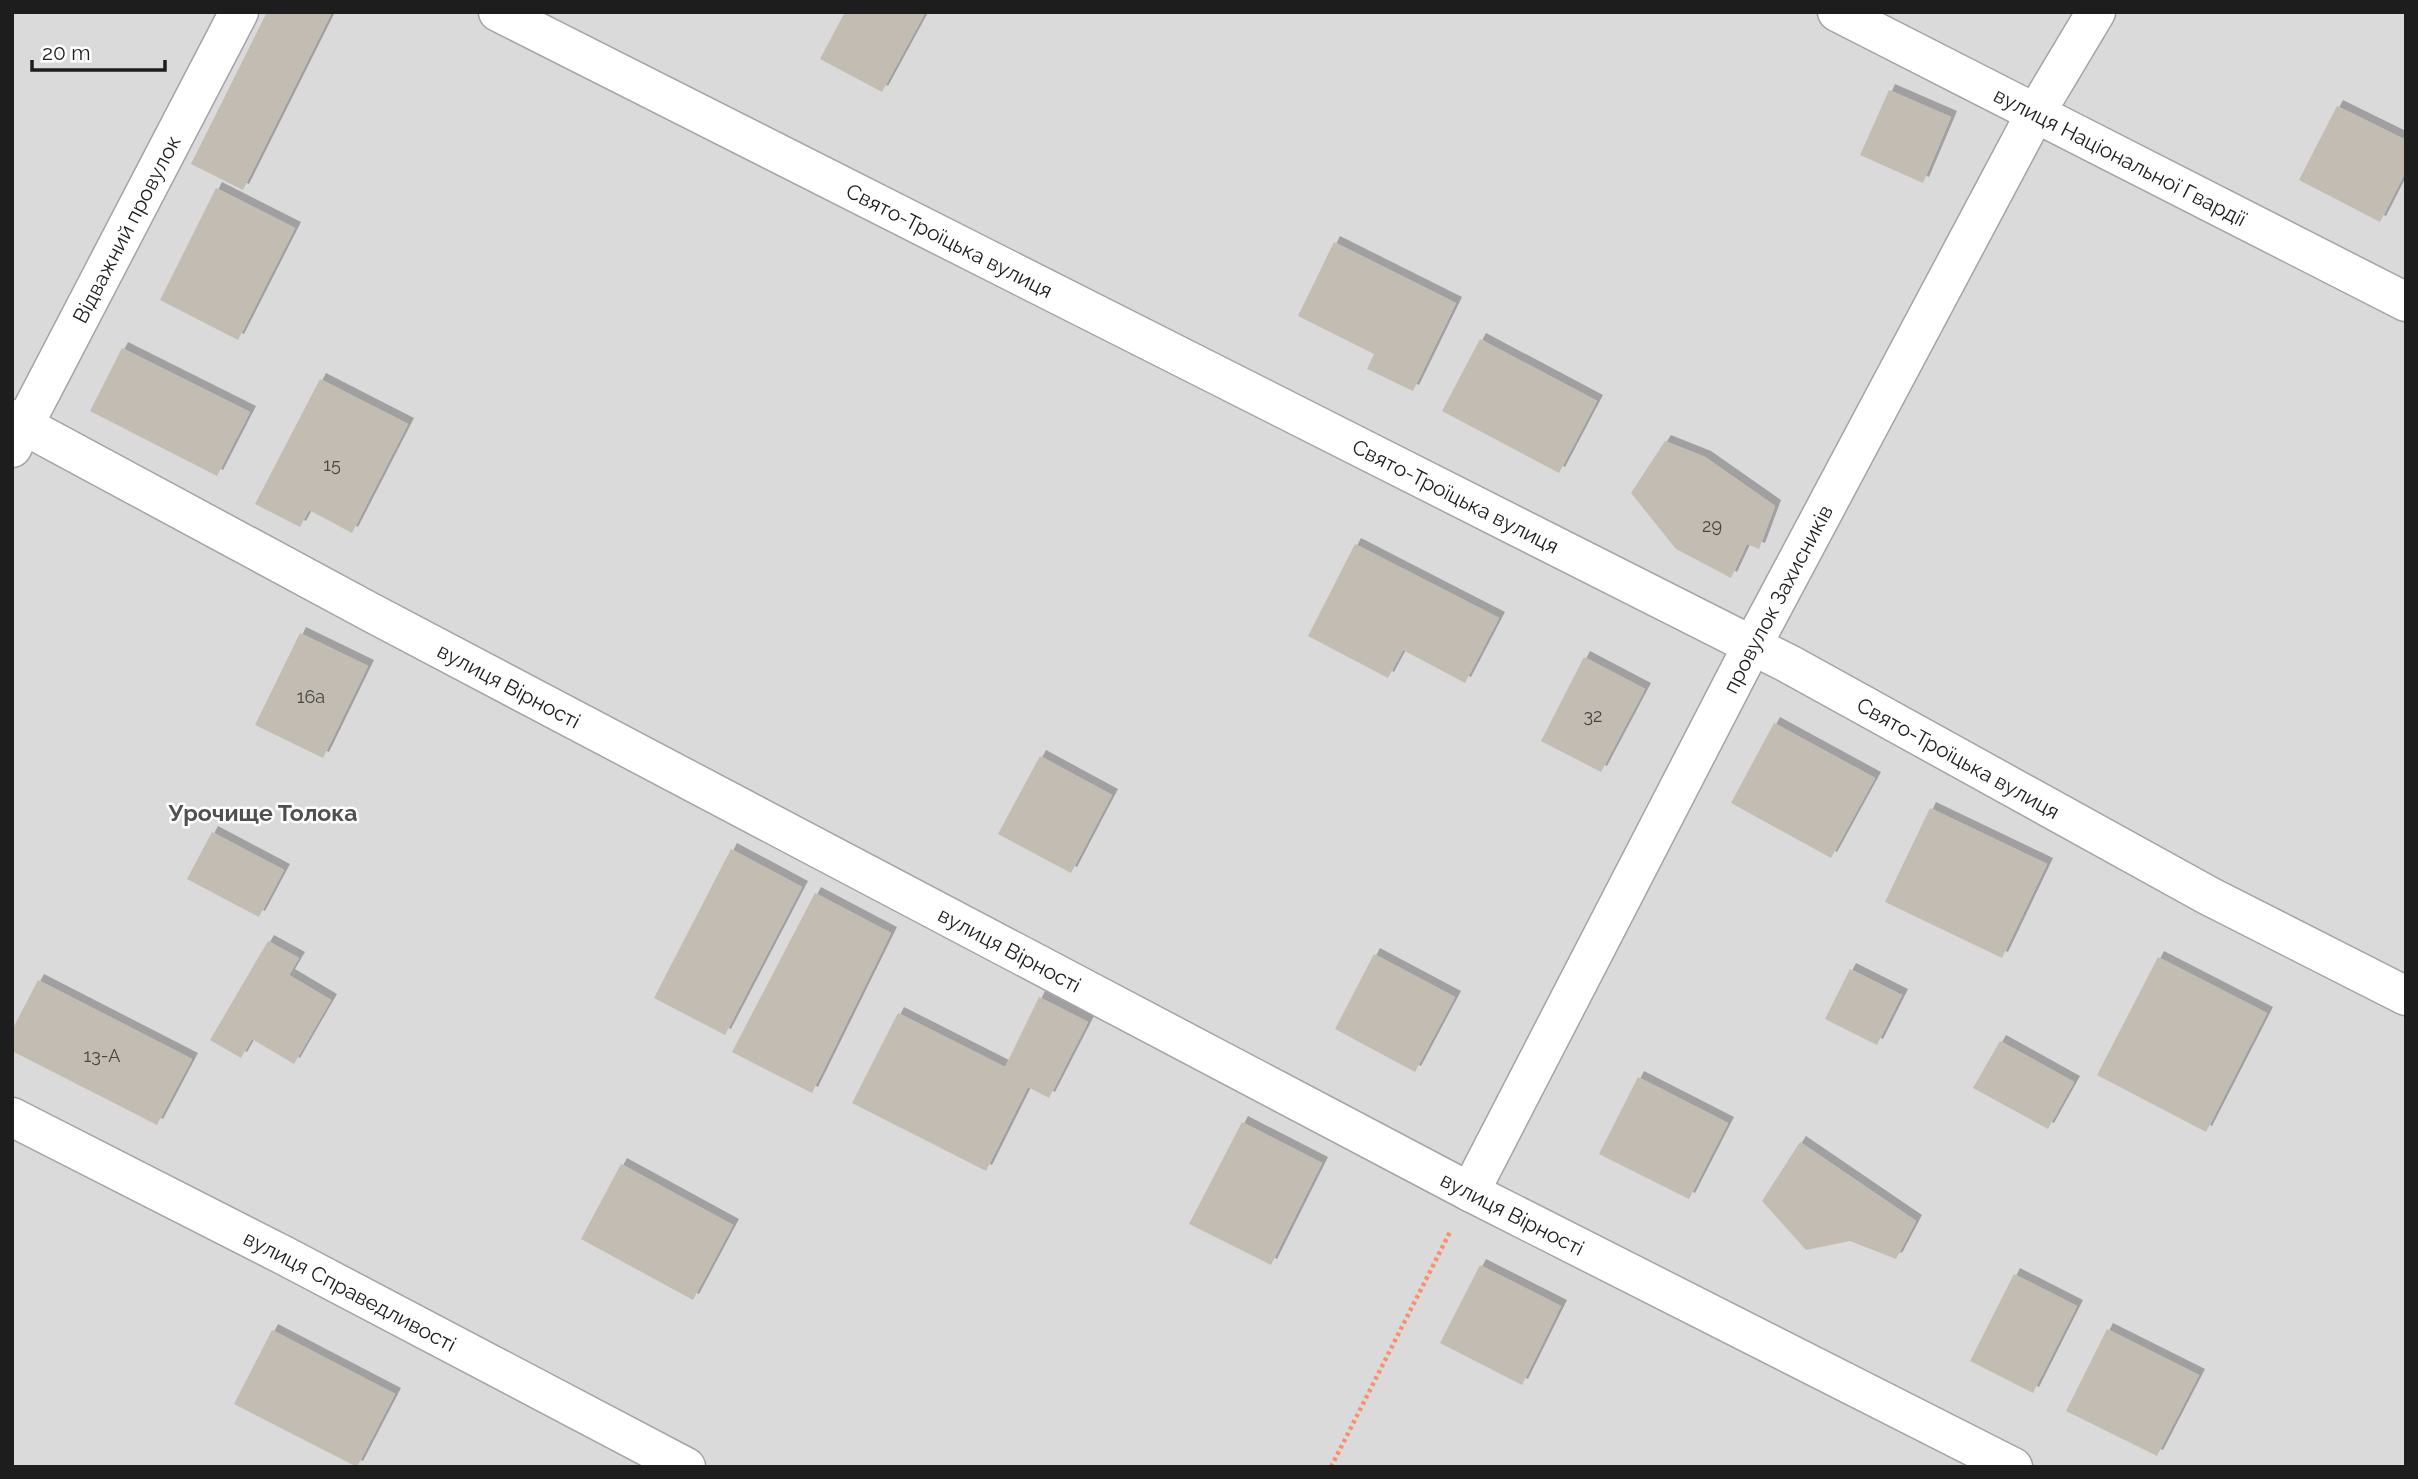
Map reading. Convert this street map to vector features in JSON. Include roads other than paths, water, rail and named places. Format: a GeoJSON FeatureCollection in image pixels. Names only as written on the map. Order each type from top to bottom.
{"type":"FeatureCollection","features":[{"type":"Feature","properties":{"kind":"street","name":"Відважний провулок"},"geometry":{"type":"LineString","coordinates":[[16,431],[239,12]]}},
{"type":"Feature","properties":{"kind":"street","name":"Свято-Троїцька вулиця"},"geometry":{"type":"LineString","coordinates":[[498,12],[1752,646],[2209,897],[2406,996]]}},
{"type":"Feature","properties":{"kind":"street","name":"вулиця Національної Гвардії"},"geometry":{"type":"LineString","coordinates":[[1837,12],[2406,302]]}},
{"type":"Feature","properties":{"kind":"street","name":"провулок Захисників"},"geometry":{"type":"LineString","coordinates":[[1470,1192],[1752,646],[2035,114],[2096,12]]}},
{"type":"Feature","properties":{"kind":"street","name":"вулиця Вірності"},"geometry":{"type":"LineString","coordinates":[[16,431],[384,619],[1470,1192],[2013,1467]]}},
{"type":"Feature","properties":{"kind":"street","name":"вулиця Справедливості"},"geometry":{"type":"LineString","coordinates":[[12,1117],[686,1467]]}},
{"type":"Feature","properties":{"kind":"district","name":"Урочище Толока"},"geometry":{"type":"Point","coordinates":[263,812]}}]}
